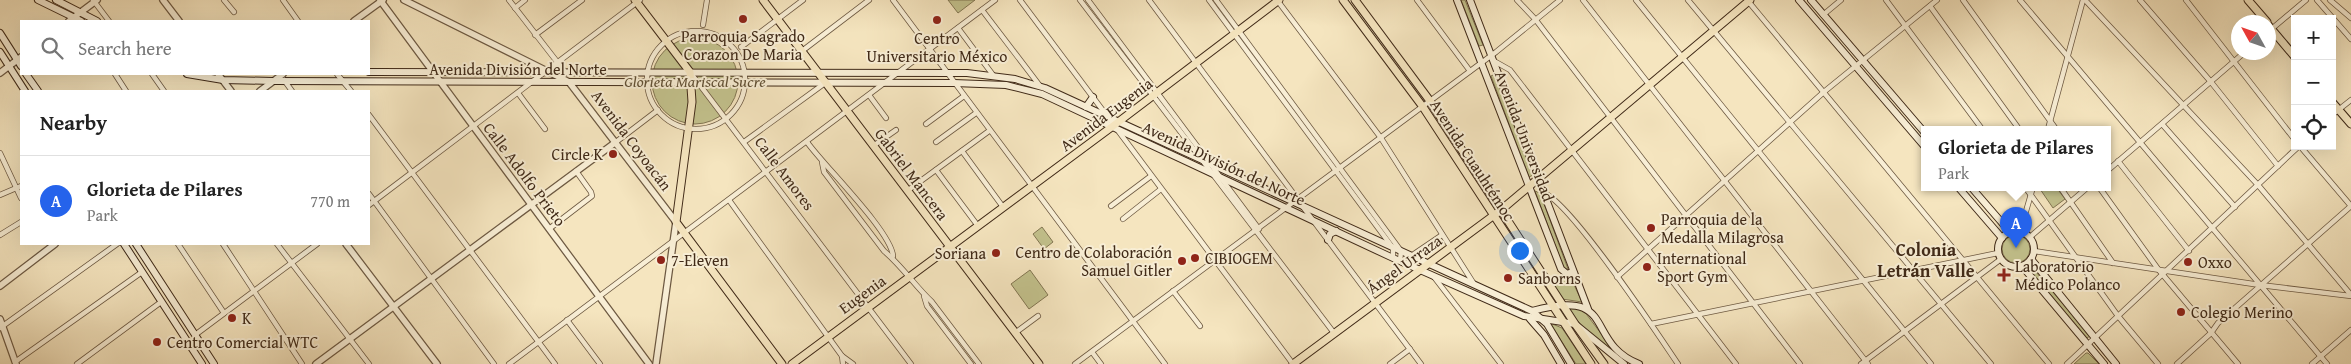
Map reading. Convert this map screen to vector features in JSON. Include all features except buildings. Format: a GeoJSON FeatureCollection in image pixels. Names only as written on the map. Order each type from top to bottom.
{"type":"FeatureCollection","features":[{"type":"Feature","properties":{"kind":"main road"},"geometry":{"type":"LineString","coordinates":[[38,0],[71,19]]}},
{"type":"Feature","properties":{"kind":"main road"},"geometry":{"type":"LineString","coordinates":[[56,0],[95,20]]}},
{"type":"Feature","properties":{"kind":"main road","name":"Gabriel Mancera"},"geometry":{"type":"LineString","coordinates":[[763,0],[1039,364]]}},
{"type":"Feature","properties":{"kind":"main road","name":"Avenida Eugenia"},"geometry":{"type":"LineString","coordinates":[[949,247],[1155,95],[1278,0]]}},
{"type":"Feature","properties":{"kind":"main road","name":"Avenida Cuauhtémoc"},"geometry":{"type":"LineString","coordinates":[[1343,0],[1423,107],[1591,363]]}},
{"type":"Feature","properties":{"kind":"main road","name":"Avenida Cuauhtémoc"},"geometry":{"type":"LineString","coordinates":[[1355,0],[1430,101],[1575,324],[1604,364]]}},
{"type":"Feature","properties":{"kind":"main road","name":"Avenida Universidad"},"geometry":{"type":"LineString","coordinates":[[1457,0],[1530,186],[1560,269],[1566,274],[1572,272]]}},
{"type":"Feature","properties":{"kind":"main road","name":"Avenida Universidad"},"geometry":{"type":"LineString","coordinates":[[1470,0],[1539,179],[1572,272],[1588,309]]}},
{"type":"Feature","properties":{"kind":"main road"},"geometry":{"type":"LineString","coordinates":[[1539,179],[1749,0]]}},
{"type":"Feature","properties":{"kind":"main road"},"geometry":{"type":"LineString","coordinates":[[1800,0],[1921,142]]}},
{"type":"Feature","properties":{"kind":"main road"},"geometry":{"type":"LineString","coordinates":[[1811,0],[1921,128]]}},
{"type":"Feature","properties":{"kind":"main road"},"geometry":{"type":"LineString","coordinates":[[2248,0],[2260,15]]}},
{"type":"Feature","properties":{"kind":"main road"},"geometry":{"type":"LineString","coordinates":[[637,1],[690,72],[695,82],[676,222]]}},
{"type":"Feature","properties":{"kind":"main road"},"geometry":{"type":"LineString","coordinates":[[0,33],[20,61]]}},
{"type":"Feature","properties":{"kind":"main road"},"geometry":{"type":"LineString","coordinates":[[2276,35],[2291,52]]}},
{"type":"Feature","properties":{"kind":"main road"},"geometry":{"type":"LineString","coordinates":[[0,52],[24,90]]}},
{"type":"Feature","properties":{"kind":"main road","name":"Avenida División del Norte"},"geometry":{"type":"LineString","coordinates":[[370,72],[993,74],[1040,86],[1107,117],[1116,124],[1209,172],[1392,258],[1530,319],[1561,320],[1575,324],[1624,364]]}},
{"type":"Feature","properties":{"kind":"main road"},"geometry":{"type":"LineString","coordinates":[[27,75],[37,90]]}},
{"type":"Feature","properties":{"kind":"main road","name":"Avenida División del Norte"},"geometry":{"type":"LineString","coordinates":[[193,75],[223,80],[273,82],[284,76],[343,81],[441,83],[954,83],[994,84],[1030,90],[1116,124],[1296,201],[1303,207],[1532,311]]}},
{"type":"Feature","properties":{"kind":"main road"},"geometry":{"type":"LineString","coordinates":[[1086,107],[1092,96]]}},
{"type":"Feature","properties":{"kind":"main road"},"geometry":{"type":"LineString","coordinates":[[2335,105],[2351,124]]}},
{"type":"Feature","properties":{"kind":"main road","name":"Ángel Urraza"},"geometry":{"type":"LineString","coordinates":[[1293,364],[1426,263],[1493,216],[1539,179]]}},
{"type":"Feature","properties":{"kind":"main road"},"geometry":{"type":"LineString","coordinates":[[1961,191],[2002,238]]}},
{"type":"Feature","properties":{"kind":"main road"},"geometry":{"type":"LineString","coordinates":[[1974,191],[2010,232]]}},
{"type":"Feature","properties":{"kind":"main road","name":"Avenida Coyoacán"},"geometry":{"type":"LineString","coordinates":[[676,222],[782,364]]}},
{"type":"Feature","properties":{"kind":"main road"},"geometry":{"type":"LineString","coordinates":[[1328,240],[1330,234],[1336,231]]}},
{"type":"Feature","properties":{"kind":"main road"},"geometry":{"type":"LineString","coordinates":[[2010,232],[2020,232],[2030,237],[2034,251],[2031,259],[2022,266],[2013,267],[2000,256],[2002,238],[2010,232]]}},
{"type":"Feature","properties":{"kind":"main road"},"geometry":{"type":"LineString","coordinates":[[125,245],[202,364]]}},
{"type":"Feature","properties":{"kind":"main road"},"geometry":{"type":"LineString","coordinates":[[137,245],[214,364]]}},
{"type":"Feature","properties":{"kind":"main road","name":"Eugenia"},"geometry":{"type":"LineString","coordinates":[[792,364],[949,247]]}},
{"type":"Feature","properties":{"kind":"main road"},"geometry":{"type":"LineString","coordinates":[[2031,259],[2116,364]]}},
{"type":"Feature","properties":{"kind":"main road"},"geometry":{"type":"LineString","coordinates":[[2022,266],[2104,364]]}},
{"type":"Feature","properties":{"kind":"main road"},"geometry":{"type":"LineString","coordinates":[[1532,311],[1562,304],[1579,305],[1588,309],[1612,344],[1623,355],[1639,364]]}},
{"type":"Feature","properties":{"kind":"main road"},"geometry":{"type":"LineString","coordinates":[[1532,311],[1542,320],[1571,364]]}},
{"type":"Feature","properties":{"kind":"main road"},"geometry":{"type":"LineString","coordinates":[[1530,319],[1544,335],[1561,364]]}},
{"type":"Feature","properties":{"kind":"street"},"geometry":{"type":"LineString","coordinates":[[163,0],[177,20]]}},
{"type":"Feature","properties":{"kind":"street"},"geometry":{"type":"LineString","coordinates":[[224,0],[234,12]]}},
{"type":"Feature","properties":{"kind":"street"},"geometry":{"type":"LineString","coordinates":[[283,0],[297,20]]}},
{"type":"Feature","properties":{"kind":"street"},"geometry":{"type":"LineString","coordinates":[[355,20],[381,0]]}},
{"type":"Feature","properties":{"kind":"street","name":"Calle Adolfo Prieto"},"geometry":{"type":"LineString","coordinates":[[381,0],[649,364]]}},
{"type":"Feature","properties":{"kind":"street","name":"Avenida Coyoacán"},"geometry":{"type":"LineString","coordinates":[[404,0],[569,82],[676,222]]}},
{"type":"Feature","properties":{"kind":"street"},"geometry":{"type":"LineString","coordinates":[[509,0],[556,63],[566,73]]}},
{"type":"Feature","properties":{"kind":"street"},"geometry":{"type":"LineString","coordinates":[[515,8],[525,0]]}},
{"type":"Feature","properties":{"kind":"street"},"geometry":{"type":"LineString","coordinates":[[535,35],[582,0]]}},
{"type":"Feature","properties":{"kind":"street"},"geometry":{"type":"LineString","coordinates":[[703,25],[707,0]]}},
{"type":"Feature","properties":{"kind":"street"},"geometry":{"type":"LineString","coordinates":[[741,47],[803,0]]}},
{"type":"Feature","properties":{"kind":"street"},"geometry":{"type":"LineString","coordinates":[[802,51],[869,0]]}},
{"type":"Feature","properties":{"kind":"street"},"geometry":{"type":"LineString","coordinates":[[892,0],[1165,364]]}},
{"type":"Feature","properties":{"kind":"street"},"geometry":{"type":"LineString","coordinates":[[509,364],[995,0]]}},
{"type":"Feature","properties":{"kind":"street"},"geometry":{"type":"LineString","coordinates":[[1020,0],[1107,117]]}},
{"type":"Feature","properties":{"kind":"street"},"geometry":{"type":"LineString","coordinates":[[1080,0],[1102,24],[1155,95],[1220,176],[1261,236],[1334,333]]}},
{"type":"Feature","properties":{"kind":"street"},"geometry":{"type":"LineString","coordinates":[[1088,0],[1102,24]]}},
{"type":"Feature","properties":{"kind":"street"},"geometry":{"type":"LineString","coordinates":[[1149,0],[1296,201]]}},
{"type":"Feature","properties":{"kind":"street"},"geometry":{"type":"LineString","coordinates":[[1209,0],[1290,99],[1341,167],[1400,251],[1400,261]]}},
{"type":"Feature","properties":{"kind":"street"},"geometry":{"type":"LineString","coordinates":[[1216,0],[1285,103],[1394,248],[1392,258]]}},
{"type":"Feature","properties":{"kind":"street"},"geometry":{"type":"LineString","coordinates":[[1278,0],[1381,138],[1474,286]]}},
{"type":"Feature","properties":{"kind":"street"},"geometry":{"type":"LineString","coordinates":[[1416,0],[1470,72]]}},
{"type":"Feature","properties":{"kind":"street"},"geometry":{"type":"LineString","coordinates":[[1517,0],[1535,19],[1800,364]]}},
{"type":"Feature","properties":{"kind":"street"},"geometry":{"type":"LineString","coordinates":[[1075,364],[1430,101],[1482,63],[1493,58],[1535,19],[1560,0]]}},
{"type":"Feature","properties":{"kind":"street"},"geometry":{"type":"LineString","coordinates":[[1583,0],[1809,291],[1867,362]]}},
{"type":"Feature","properties":{"kind":"street"},"geometry":{"type":"LineString","coordinates":[[1636,0],[1931,364]]}},
{"type":"Feature","properties":{"kind":"street"},"geometry":{"type":"LineString","coordinates":[[1688,0],[1990,364]]}},
{"type":"Feature","properties":{"kind":"street"},"geometry":{"type":"LineString","coordinates":[[1749,0],[2049,364]]}},
{"type":"Feature","properties":{"kind":"street"},"geometry":{"type":"LineString","coordinates":[[1823,15],[1840,0]]}},
{"type":"Feature","properties":{"kind":"street"},"geometry":{"type":"LineString","coordinates":[[1886,0],[1980,126]]}},
{"type":"Feature","properties":{"kind":"street"},"geometry":{"type":"LineString","coordinates":[[1617,277],[1855,65],[1937,0]]}},
{"type":"Feature","properties":{"kind":"street"},"geometry":{"type":"LineString","coordinates":[[1962,0],[2054,126]]}},
{"type":"Feature","properties":{"kind":"street"},"geometry":{"type":"LineString","coordinates":[[2020,0],[2328,364]]}},
{"type":"Feature","properties":{"kind":"street"},"geometry":{"type":"LineString","coordinates":[[2049,126],[2084,0]]}},
{"type":"Feature","properties":{"kind":"street"},"geometry":{"type":"LineString","coordinates":[[2084,0],[2258,185],[2351,295]]}},
{"type":"Feature","properties":{"kind":"street"},"geometry":{"type":"LineString","coordinates":[[2140,0],[2211,82],[2278,166]]}},
{"type":"Feature","properties":{"kind":"street"},"geometry":{"type":"LineString","coordinates":[[2186,0],[2233,63],[2291,135]]}},
{"type":"Feature","properties":{"kind":"street"},"geometry":{"type":"LineString","coordinates":[[2276,22],[2306,0]]}},
{"type":"Feature","properties":{"kind":"street"},"geometry":{"type":"LineString","coordinates":[[2317,0],[2351,39]]}},
{"type":"Feature","properties":{"kind":"street"},"geometry":{"type":"LineString","coordinates":[[2330,0],[2351,18]]}},
{"type":"Feature","properties":{"kind":"street"},"geometry":{"type":"LineString","coordinates":[[71,19],[95,1],[108,20]]}},
{"type":"Feature","properties":{"kind":"street"},"geometry":{"type":"LineString","coordinates":[[370,204],[548,72],[556,63],[637,1]]}},
{"type":"Feature","properties":{"kind":"street"},"geometry":{"type":"LineString","coordinates":[[1930,6],[2017,126]]}},
{"type":"Feature","properties":{"kind":"street"},"geometry":{"type":"LineString","coordinates":[[982,10],[1040,86]]}},
{"type":"Feature","properties":{"kind":"street"},"geometry":{"type":"LineString","coordinates":[[1226,22],[1230,19]]}},
{"type":"Feature","properties":{"kind":"street"},"geometry":{"type":"LineString","coordinates":[[958,28],[993,74]]}},
{"type":"Feature","properties":{"kind":"street"},"geometry":{"type":"LineString","coordinates":[[686,32],[710,33],[731,45],[741,61],[744,72],[745,83],[739,103],[726,118],[708,127],[689,128],[669,120],[658,110],[651,97],[648,82],[648,72],[655,55],[666,42],[686,32]]}},
{"type":"Feature","properties":{"kind":"street"},"geometry":{"type":"LineString","coordinates":[[1493,58],[1510,70],[1736,364]]}},
{"type":"Feature","properties":{"kind":"street"},"geometry":{"type":"LineString","coordinates":[[2111,167],[2236,60]]}},
{"type":"Feature","properties":{"kind":"street"},"geometry":{"type":"LineString","coordinates":[[0,73],[20,61]]}},
{"type":"Feature","properties":{"kind":"street"},"geometry":{"type":"LineString","coordinates":[[116,75],[125,90]]}},
{"type":"Feature","properties":{"kind":"street"},"geometry":{"type":"LineString","coordinates":[[153,75],[163,90]]}},
{"type":"Feature","properties":{"kind":"street"},"geometry":{"type":"LineString","coordinates":[[219,75],[230,90]]}},
{"type":"Feature","properties":{"kind":"street"},"geometry":{"type":"LineString","coordinates":[[339,75],[350,90]]}},
{"type":"Feature","properties":{"kind":"street"},"geometry":{"type":"LineString","coordinates":[[284,76],[291,90]]}},
{"type":"Feature","properties":{"kind":"street"},"geometry":{"type":"LineString","coordinates":[[261,90],[273,82]]}},
{"type":"Feature","properties":{"kind":"street","name":"Calle Amores"},"geometry":{"type":"LineString","coordinates":[[695,82],[726,118],[911,364]]}},
{"type":"Feature","properties":{"kind":"street"},"geometry":{"type":"LineString","coordinates":[[744,142],[826,82]]}},
{"type":"Feature","properties":{"kind":"street"},"geometry":{"type":"LineString","coordinates":[[518,93],[545,129]]}},
{"type":"Feature","properties":{"kind":"street"},"geometry":{"type":"LineString","coordinates":[[1155,95],[1199,159],[1257,229]]}},
{"type":"Feature","properties":{"kind":"street"},"geometry":{"type":"LineString","coordinates":[[869,96],[886,118]]}},
{"type":"Feature","properties":{"kind":"street"},"geometry":{"type":"LineString","coordinates":[[926,124],[964,96]]}},
{"type":"Feature","properties":{"kind":"street"},"geometry":{"type":"LineString","coordinates":[[1285,103],[1290,99]]}},
{"type":"Feature","properties":{"kind":"street"},"geometry":{"type":"LineString","coordinates":[[2336,112],[2351,100]]}},
{"type":"Feature","properties":{"kind":"street"},"geometry":{"type":"LineString","coordinates":[[316,364],[658,110]]}},
{"type":"Feature","properties":{"kind":"street"},"geometry":{"type":"LineString","coordinates":[[936,142],[976,113]]}},
{"type":"Feature","properties":{"kind":"street"},"geometry":{"type":"LineString","coordinates":[[370,116],[555,364]]}},
{"type":"Feature","properties":{"kind":"street"},"geometry":{"type":"LineString","coordinates":[[1116,124],[1151,176],[1293,364]]}},
{"type":"Feature","properties":{"kind":"street"},"geometry":{"type":"LineString","coordinates":[[2162,124],[2235,207]]}},
{"type":"Feature","properties":{"kind":"street"},"geometry":{"type":"LineString","coordinates":[[874,146],[896,130]]}},
{"type":"Feature","properties":{"kind":"street"},"geometry":{"type":"LineString","coordinates":[[908,191],[989,131]]}},
{"type":"Feature","properties":{"kind":"street"},"geometry":{"type":"LineString","coordinates":[[806,142],[822,162],[830,167],[862,208],[890,246],[893,256],[924,296],[932,302],[979,364]]}},
{"type":"Feature","properties":{"kind":"street"},"geometry":{"type":"LineString","coordinates":[[2067,364],[2296,150]]}},
{"type":"Feature","properties":{"kind":"street"},"geometry":{"type":"LineString","coordinates":[[2177,364],[2211,334],[2218,323],[2351,206],[2303,150]]}},
{"type":"Feature","properties":{"kind":"street"},"geometry":{"type":"LineString","coordinates":[[962,151],[1004,207]]}},
{"type":"Feature","properties":{"kind":"street"},"geometry":{"type":"LineString","coordinates":[[0,154],[19,186],[0,195]]}},
{"type":"Feature","properties":{"kind":"street"},"geometry":{"type":"LineString","coordinates":[[2118,161],[2189,251]]}},
{"type":"Feature","properties":{"kind":"street"},"geometry":{"type":"LineString","coordinates":[[822,162],[824,172],[855,214],[884,251],[893,256]]}},
{"type":"Feature","properties":{"kind":"street"},"geometry":{"type":"LineString","coordinates":[[936,170],[978,226]]}},
{"type":"Feature","properties":{"kind":"street"},"geometry":{"type":"LineString","coordinates":[[549,229],[592,196],[576,171]]}},
{"type":"Feature","properties":{"kind":"street"},"geometry":{"type":"LineString","coordinates":[[1111,206],[1151,176]]}},
{"type":"Feature","properties":{"kind":"street"},"geometry":{"type":"LineString","coordinates":[[1123,219],[1162,189]]}},
{"type":"Feature","properties":{"kind":"street"},"geometry":{"type":"LineString","coordinates":[[2028,191],[2118,316],[2158,364]]}},
{"type":"Feature","properties":{"kind":"street"},"geometry":{"type":"LineString","coordinates":[[2020,232],[2032,191]]}},
{"type":"Feature","properties":{"kind":"street"},"geometry":{"type":"LineString","coordinates":[[2063,191],[2113,263]]}},
{"type":"Feature","properties":{"kind":"street"},"geometry":{"type":"LineString","coordinates":[[2030,237],[2083,191]]}},
{"type":"Feature","properties":{"kind":"street"},"geometry":{"type":"LineString","coordinates":[[2102,191],[2158,269],[2238,364]]}},
{"type":"Feature","properties":{"kind":"street"},"geometry":{"type":"LineString","coordinates":[[1544,194],[1560,203],[1617,277],[1678,364]]}},
{"type":"Feature","properties":{"kind":"street"},"geometry":{"type":"LineString","coordinates":[[370,195],[494,364]]}},
{"type":"Feature","properties":{"kind":"street"},"geometry":{"type":"LineString","coordinates":[[729,200],[842,356],[853,364]]}},
{"type":"Feature","properties":{"kind":"street"},"geometry":{"type":"LineString","coordinates":[[1303,207],[1421,364]]}},
{"type":"Feature","properties":{"kind":"street"},"geometry":{"type":"LineString","coordinates":[[855,214],[862,208]]}},
{"type":"Feature","properties":{"kind":"street"},"geometry":{"type":"LineString","coordinates":[[656,364],[676,222]]}},
{"type":"Feature","properties":{"kind":"street"},"geometry":{"type":"LineString","coordinates":[[0,235],[20,223]]}},
{"type":"Feature","properties":{"kind":"street"},"geometry":{"type":"LineString","coordinates":[[1411,256],[1442,235]]}},
{"type":"Feature","properties":{"kind":"street"},"geometry":{"type":"LineString","coordinates":[[44,245],[46,250]]}},
{"type":"Feature","properties":{"kind":"street"},"geometry":{"type":"LineString","coordinates":[[0,286],[54,245]]}},
{"type":"Feature","properties":{"kind":"street"},"geometry":{"type":"LineString","coordinates":[[1,327],[116,245]]}},
{"type":"Feature","properties":{"kind":"street"},"geometry":{"type":"LineString","coordinates":[[179,245],[224,313]]}},
{"type":"Feature","properties":{"kind":"street"},"geometry":{"type":"LineString","coordinates":[[224,245],[302,364]]}},
{"type":"Feature","properties":{"kind":"street"},"geometry":{"type":"LineString","coordinates":[[278,245],[369,364]]}},
{"type":"Feature","properties":{"kind":"street"},"geometry":{"type":"LineString","coordinates":[[195,335],[316,245]]}},
{"type":"Feature","properties":{"kind":"street"},"geometry":{"type":"LineString","coordinates":[[347,245],[437,364]]}},
{"type":"Feature","properties":{"kind":"street"},"geometry":{"type":"LineString","coordinates":[[2034,251],[2260,285],[2351,295]]}},
{"type":"Feature","properties":{"kind":"street"},"geometry":{"type":"LineString","coordinates":[[1651,324],[1911,270],[1963,260],[2000,256]]}},
{"type":"Feature","properties":{"kind":"street"},"geometry":{"type":"LineString","coordinates":[[1861,364],[1867,362],[1904,331],[1977,277],[2000,256]]}},
{"type":"Feature","properties":{"kind":"street"},"geometry":{"type":"LineString","coordinates":[[0,319],[1,327],[15,363],[142,272]]}},
{"type":"Feature","properties":{"kind":"street"},"geometry":{"type":"LineString","coordinates":[[1433,276],[1501,364]]}},
{"type":"Feature","properties":{"kind":"street"},"geometry":{"type":"LineString","coordinates":[[1173,291],[1200,326]]}},
{"type":"Feature","properties":{"kind":"street"},"geometry":{"type":"LineString","coordinates":[[924,296],[927,306],[971,364]]}},
{"type":"Feature","properties":{"kind":"street"},"geometry":{"type":"LineString","coordinates":[[77,364],[161,302]]}},
{"type":"Feature","properties":{"kind":"street"},"geometry":{"type":"LineString","coordinates":[[1015,333],[1038,316]]}},
{"type":"Feature","properties":{"kind":"street"},"geometry":{"type":"LineString","coordinates":[[567,320],[600,364]]}},
{"type":"Feature","properties":{"kind":"street"},"geometry":{"type":"LineString","coordinates":[[2312,364],[2351,330]]}},
{"type":"Feature","properties":{"kind":"street"},"geometry":{"type":"LineString","coordinates":[[958,348],[964,344]]}},
{"type":"Feature","properties":{"kind":"street"},"geometry":{"type":"LineString","coordinates":[[1390,364],[1410,349]]}},
{"type":"Feature","properties":{"kind":"street"},"geometry":{"type":"LineString","coordinates":[[1092,352],[1101,364]]}},
{"type":"Feature","properties":{"kind":"street"},"geometry":{"type":"LineString","coordinates":[[842,356],[843,364]]}},
{"type":"Feature","properties":{"kind":"green space"},"geometry":{"type":"Polygon","coordinates":[[[948,0],[975,0],[958,13],[948,0]]]}},
{"type":"Feature","properties":{"kind":"green space"},"geometry":{"type":"Polygon","coordinates":[[[1461,0],[1465,0],[1483,45],[1479,46],[1461,0]]]}},
{"type":"Feature","properties":{"kind":"green space","name":"Glorieta Mariscal Sucre"},"geometry":{"type":"Polygon","coordinates":[[[695,38],[719,45],[731,57],[738,81],[731,105],[719,117],[695,124],[671,117],[659,105],[652,81],[659,57],[671,45],[695,38]]]}},
{"type":"Feature","properties":{"kind":"green space"},"geometry":{"type":"Polygon","coordinates":[[[1495,74],[1533,175],[1529,177],[1491,76],[1495,74]]]}},
{"type":"Feature","properties":{"kind":"green space"},"geometry":{"type":"Polygon","coordinates":[[[1535,191],[1540,193],[1568,269],[1564,269],[1535,191]]]}},
{"type":"Feature","properties":{"kind":"green space"},"geometry":{"type":"Polygon","coordinates":[[[2041,191],[2059,191],[2065,199],[2053,208],[2041,191]]]}},
{"type":"Feature","properties":{"kind":"green space"},"geometry":{"type":"Polygon","coordinates":[[[1042,227],[1053,242],[1044,249],[1033,234],[1042,227]]]}},
{"type":"Feature","properties":{"kind":"green space"},"geometry":{"type":"Polygon","coordinates":[[[2016,235],[2026,239],[2030,249],[2026,259],[2016,263],[2006,259],[2002,249],[2006,239],[2016,235]]]}},
{"type":"Feature","properties":{"kind":"green space"},"geometry":{"type":"Polygon","coordinates":[[[2031,266],[2090,336],[2087,338],[2028,268],[2031,266]]]}},
{"type":"Feature","properties":{"kind":"green space"},"geometry":{"type":"Polygon","coordinates":[[[1030,270],[1048,295],[1029,309],[1011,284],[1030,270]]]}},
{"type":"Feature","properties":{"kind":"green space"},"geometry":{"type":"Polygon","coordinates":[[[1570,276],[1582,302],[1562,299],[1553,285],[1562,277],[1570,276]]]}},
{"type":"Feature","properties":{"kind":"green space"},"geometry":{"type":"Polygon","coordinates":[[[1575,307],[1584,311],[1618,356],[1575,321],[1567,308],[1575,307]]]}},
{"type":"Feature","properties":{"kind":"green space"},"geometry":{"type":"Polygon","coordinates":[[[1550,323],[1562,328],[1586,364],[1576,364],[1550,323]]]}},
{"type":"Feature","properties":{"kind":"green space"},"geometry":{"type":"Polygon","coordinates":[[[2088,353],[2099,364],[2074,364],[2088,353]]]}},
{"type":"Feature","properties":{"kind":"place","name":"Parroquia Sagrado Corazon De Maria"},"geometry":{"type":"Point","coordinates":[743,19]}},
{"type":"Feature","properties":{"kind":"place","name":"Centro Universitario México"},"geometry":{"type":"Point","coordinates":[937,20]}},
{"type":"Feature","properties":{"kind":"place","name":"Circle K"},"geometry":{"type":"Point","coordinates":[613,154]}},
{"type":"Feature","properties":{"kind":"place","name":"Parroquia de la Medalla Milagrosa"},"geometry":{"type":"Point","coordinates":[1651,228]}},
{"type":"Feature","properties":{"kind":"place","name":"Glorieta de Pilares"},"geometry":{"type":"Point","coordinates":[2016,248]}},
{"type":"Feature","properties":{"kind":"place","name":"Soriana"},"geometry":{"type":"Point","coordinates":[996,253]}},
{"type":"Feature","properties":{"kind":"place","name":"CIBIOGEM"},"geometry":{"type":"Point","coordinates":[1195,258]}},
{"type":"Feature","properties":{"kind":"place","name":"7-Eleven"},"geometry":{"type":"Point","coordinates":[661,260]}},
{"type":"Feature","properties":{"kind":"place","name":"Centro de Colaboración Samuel Gitler"},"geometry":{"type":"Point","coordinates":[1182,261]}},
{"type":"Feature","properties":{"kind":"place","name":"Oxxo"},"geometry":{"type":"Point","coordinates":[2188,262]}},
{"type":"Feature","properties":{"kind":"place","name":"International Sport Gym"},"geometry":{"type":"Point","coordinates":[1647,267]}},
{"type":"Feature","properties":{"kind":"place","name":"Laboratorio Médico Polanco"},"geometry":{"type":"Point","coordinates":[2004,275]}},
{"type":"Feature","properties":{"kind":"place","name":"Sanborns"},"geometry":{"type":"Point","coordinates":[1508,278]}},
{"type":"Feature","properties":{"kind":"place","name":"Colegio Merino"},"geometry":{"type":"Point","coordinates":[2181,312]}},
{"type":"Feature","properties":{"kind":"place","name":"K"},"geometry":{"type":"Point","coordinates":[232,318]}},
{"type":"Feature","properties":{"kind":"place","name":"Centro Comercial WTC"},"geometry":{"type":"Point","coordinates":[157,342]}},
{"type":"Feature","properties":{"kind":"district","name":"Colonia Letrán Valle"},"geometry":{"type":"Point","coordinates":[1926,259]}}]}
